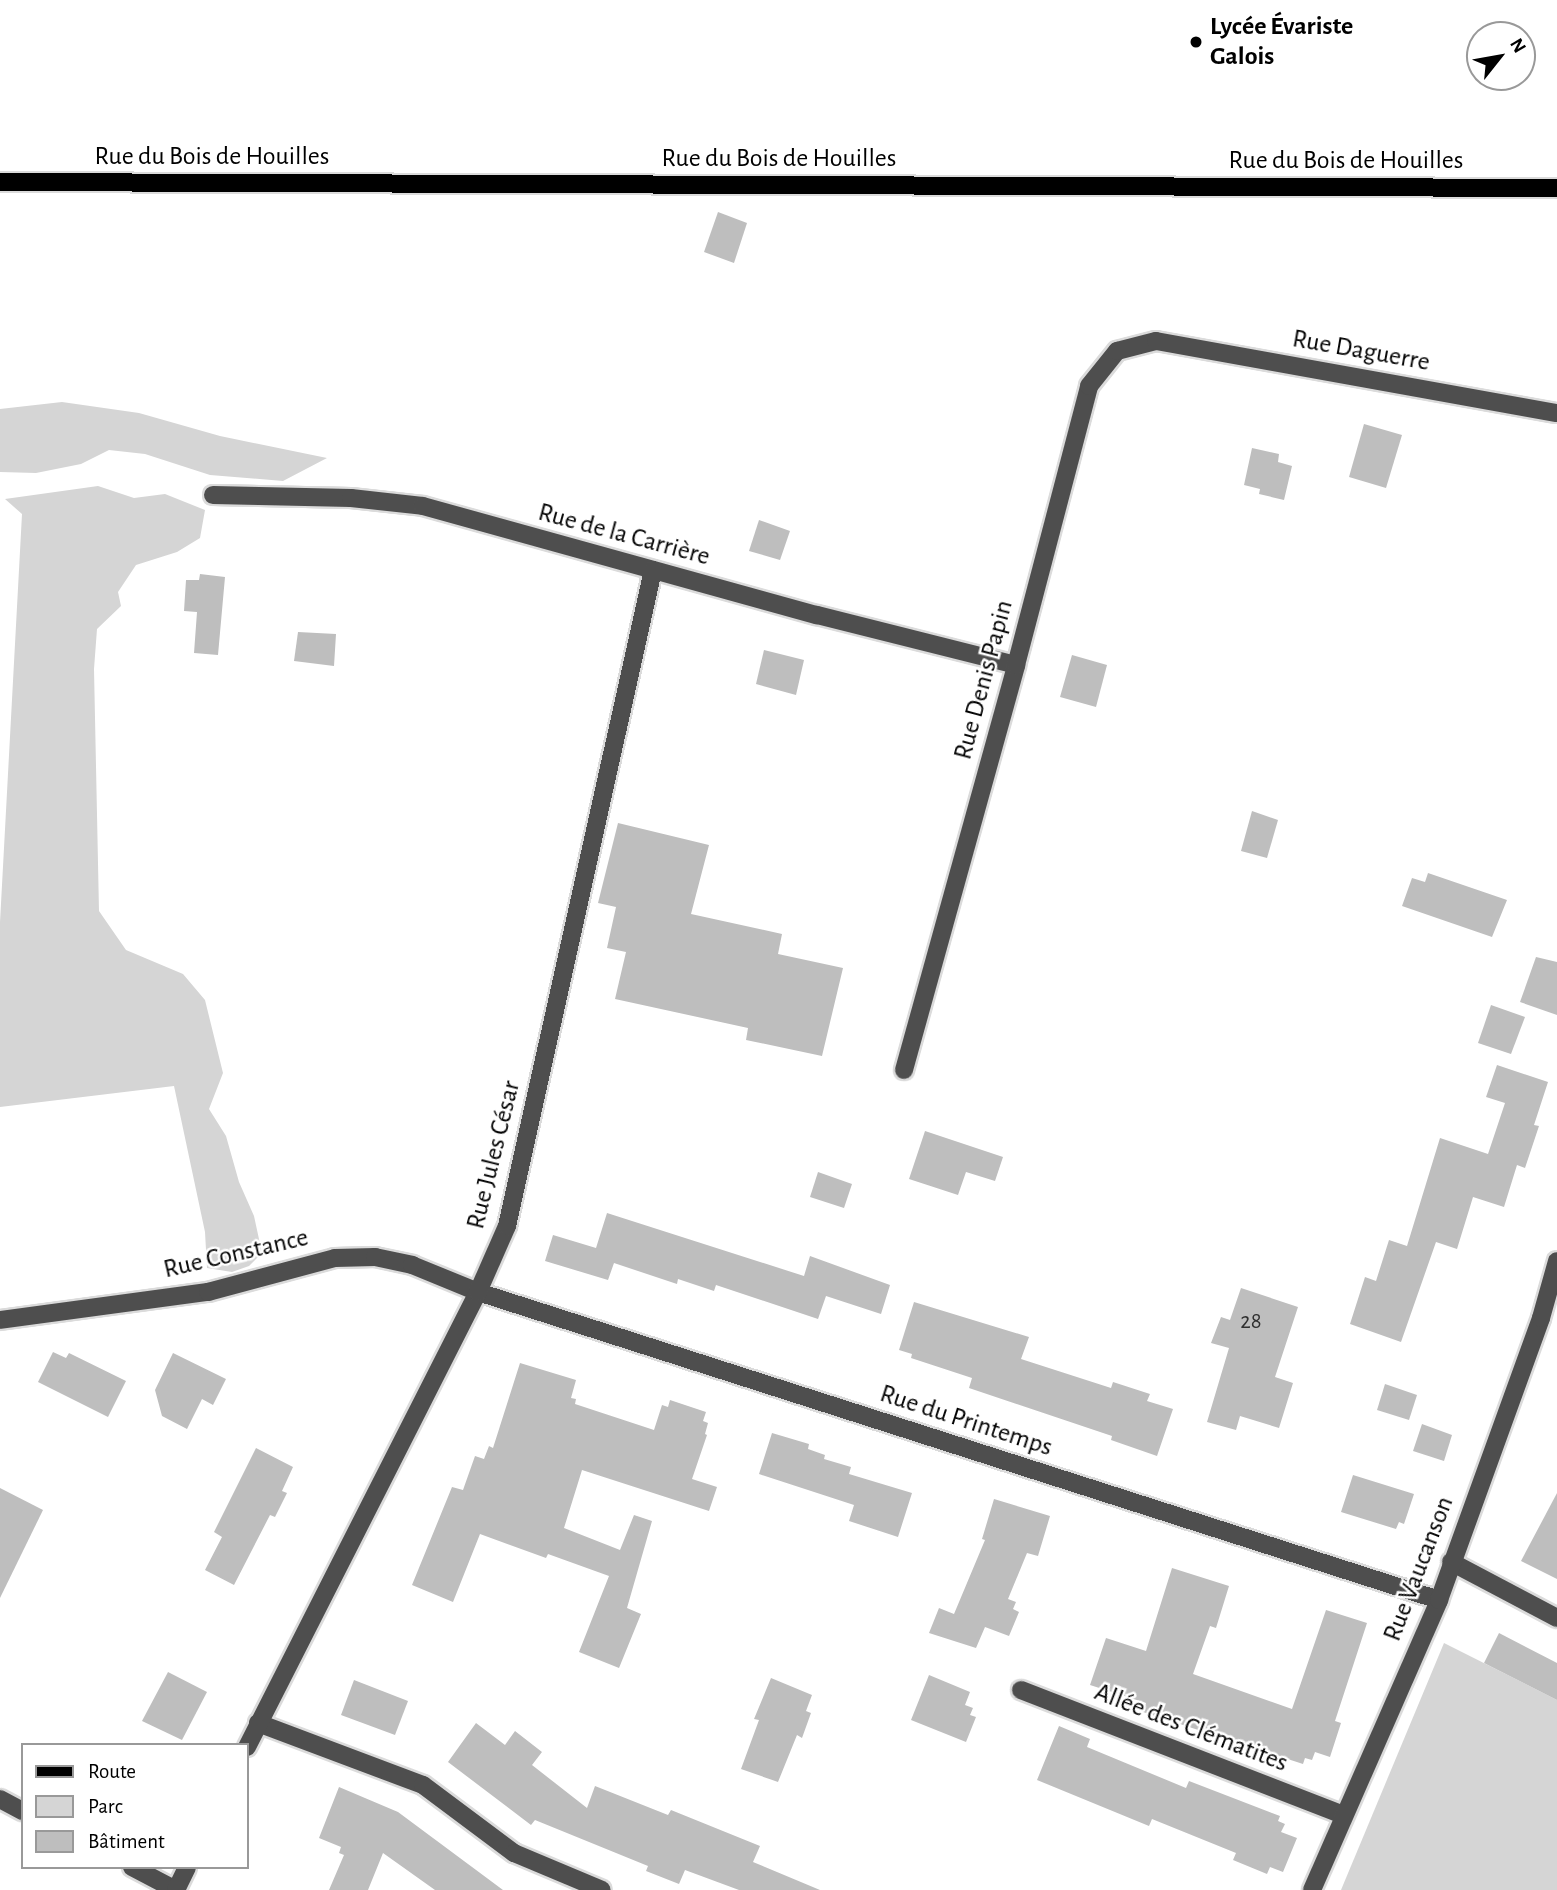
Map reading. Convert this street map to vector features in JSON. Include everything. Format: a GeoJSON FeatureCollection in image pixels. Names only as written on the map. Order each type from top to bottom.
{"type":"FeatureCollection","features":[{"type":"Feature","properties":{"kind":"main road","name":"Rue du Bois de Houilles"},"geometry":{"type":"LineString","coordinates":[[0,182],[1557,188]]}},
{"type":"Feature","properties":{"kind":"street","name":"Rue Daguerre"},"geometry":{"type":"LineString","coordinates":[[1156,341],[1557,413]]}},
{"type":"Feature","properties":{"kind":"street","name":"Rue Denis Papin"},"geometry":{"type":"LineString","coordinates":[[904,1070],[1016,666],[1089,386],[1117,351],[1156,341]]}},
{"type":"Feature","properties":{"kind":"street","name":"Rue de la Carrière"},"geometry":{"type":"LineString","coordinates":[[213,495],[351,498],[423,506],[1016,666]]}},
{"type":"Feature","properties":{"kind":"street","name":"Rue Jules César"},"geometry":{"type":"LineString","coordinates":[[248,1745],[478,1292],[507,1226],[653,570]]}},
{"type":"Feature","properties":{"kind":"street","name":"Rue Constance"},"geometry":{"type":"LineString","coordinates":[[0,1320],[208,1292],[335,1258],[375,1257],[412,1265],[478,1292]]}},
{"type":"Feature","properties":{"kind":"street","name":"Rue Vaucanson"},"geometry":{"type":"LineString","coordinates":[[1312,1890],[1438,1600],[1549,1320],[1557,1261]]}},
{"type":"Feature","properties":{"kind":"street","name":"Rue du Printemps"},"geometry":{"type":"LineString","coordinates":[[478,1292],[1438,1600]]}},
{"type":"Feature","properties":{"kind":"street"},"geometry":{"type":"LineString","coordinates":[[1451,1562],[1557,1618]]}},
{"type":"Feature","properties":{"kind":"street","name":"Allée des Clématites"},"geometry":{"type":"LineString","coordinates":[[1021,1690],[1343,1815]]}},
{"type":"Feature","properties":{"kind":"street"},"geometry":{"type":"LineString","coordinates":[[258,1723],[423,1785],[514,1853],[603,1890]]}},
{"type":"Feature","properties":{"kind":"street"},"geometry":{"type":"LineString","coordinates":[[0,1799],[21,1810]]}},
{"type":"Feature","properties":{"kind":"street"},"geometry":{"type":"LineString","coordinates":[[136,1869],[176,1890],[186,1869]]}},
{"type":"Feature","properties":{"kind":"green space"},"geometry":{"type":"Polygon","coordinates":[[[62,402],[139,413],[220,436],[327,458],[283,481],[210,475],[145,454],[109,450],[81,464],[36,473],[0,472],[0,409],[62,402]]]}},
{"type":"Feature","properties":{"kind":"green space"},"geometry":{"type":"Polygon","coordinates":[[[98,486],[134,498],[165,494],[205,510],[200,538],[177,552],[136,565],[118,592],[121,606],[97,629],[94,669],[99,911],[126,950],[183,974],[205,1000],[223,1073],[209,1109],[226,1136],[239,1182],[254,1216],[262,1253],[249,1266],[232,1272],[207,1268],[205,1232],[174,1086],[0,1107],[0,922],[22,514],[5,499],[98,486]]]}},
{"type":"Feature","properties":{"kind":"green space"},"geometry":{"type":"Polygon","coordinates":[[[1444,1643],[1557,1700],[1557,1890],[1341,1890],[1444,1643]]]}},
{"type":"Feature","properties":{"kind":"building"},"geometry":{"type":"Polygon","coordinates":[[[718,212],[747,223],[734,263],[704,252],[718,212]]]}},
{"type":"Feature","properties":{"kind":"building"},"geometry":{"type":"Polygon","coordinates":[[[1364,424],[1402,435],[1386,488],[1349,477],[1364,424]]]}},
{"type":"Feature","properties":{"kind":"building"},"geometry":{"type":"Polygon","coordinates":[[[1252,448],[1279,454],[1278,462],[1292,466],[1284,500],[1259,494],[1260,489],[1244,485],[1252,448]]]}},
{"type":"Feature","properties":{"kind":"building"},"geometry":{"type":"Polygon","coordinates":[[[759,520],[790,531],[780,560],[749,551],[759,520]]]}},
{"type":"Feature","properties":{"kind":"building"},"geometry":{"type":"Polygon","coordinates":[[[200,574],[225,577],[218,655],[194,653],[197,612],[184,611],[186,580],[199,580],[200,574]]]}},
{"type":"Feature","properties":{"kind":"building"},"geometry":{"type":"Polygon","coordinates":[[[298,632],[336,634],[334,666],[294,661],[298,632]]]}},
{"type":"Feature","properties":{"kind":"building"},"geometry":{"type":"Polygon","coordinates":[[[764,650],[804,660],[796,695],[756,684],[764,650]]]}},
{"type":"Feature","properties":{"kind":"building"},"geometry":{"type":"Polygon","coordinates":[[[1072,655],[1107,665],[1096,707],[1060,697],[1072,655]]]}},
{"type":"Feature","properties":{"kind":"building"},"geometry":{"type":"Polygon","coordinates":[[[1252,811],[1278,820],[1267,858],[1241,851],[1252,811]]]}},
{"type":"Feature","properties":{"kind":"building"},"geometry":{"type":"Polygon","coordinates":[[[618,823],[709,845],[691,914],[782,934],[778,954],[843,968],[822,1056],[746,1040],[748,1028],[615,999],[626,952],[607,948],[616,907],[598,903],[618,823]]]}},
{"type":"Feature","properties":{"kind":"building"},"geometry":{"type":"Polygon","coordinates":[[[1428,873],[1507,900],[1492,937],[1402,906],[1412,878],[1425,882],[1428,873]]]}},
{"type":"Feature","properties":{"kind":"building"},"geometry":{"type":"Polygon","coordinates":[[[1536,957],[1557,962],[1557,1015],[1520,1002],[1536,957]]]}},
{"type":"Feature","properties":{"kind":"building"},"geometry":{"type":"Polygon","coordinates":[[[1491,1005],[1525,1017],[1511,1054],[1478,1043],[1491,1005]]]}},
{"type":"Feature","properties":{"kind":"building"},"geometry":{"type":"Polygon","coordinates":[[[1497,1065],[1548,1082],[1534,1125],[1539,1126],[1525,1168],[1517,1165],[1504,1207],[1473,1197],[1457,1249],[1436,1242],[1401,1342],[1350,1324],[1365,1277],[1376,1281],[1389,1240],[1407,1246],[1440,1138],[1488,1154],[1505,1103],[1486,1097],[1497,1065]]]}},
{"type":"Feature","properties":{"kind":"building"},"geometry":{"type":"Polygon","coordinates":[[[925,1131],[1003,1157],[995,1181],[966,1172],[958,1195],[909,1179],[925,1131]]]}},
{"type":"Feature","properties":{"kind":"building"},"geometry":{"type":"Polygon","coordinates":[[[818,1172],[852,1184],[844,1208],[810,1197],[818,1172]]]}},
{"type":"Feature","properties":{"kind":"building"},"geometry":{"type":"Polygon","coordinates":[[[607,1213],[804,1276],[810,1256],[890,1285],[881,1314],[826,1296],[818,1319],[716,1285],[714,1291],[678,1279],[677,1284],[614,1263],[608,1280],[545,1261],[553,1235],[596,1248],[607,1213]]]}},
{"type":"Feature","properties":{"kind":"building"},"geometry":{"type":"Polygon","coordinates":[[[1241,1288],[1298,1307],[1275,1377],[1293,1383],[1279,1428],[1240,1416],[1236,1430],[1207,1422],[1229,1348],[1211,1343],[1221,1317],[1230,1320],[1241,1288]]]}},
{"type":"Feature","properties":{"kind":"building"},"geometry":{"type":"Polygon","coordinates":[[[914,1302],[1029,1337],[1021,1359],[1111,1388],[1113,1382],[1150,1394],[1147,1401],[1173,1409],[1157,1456],[1111,1440],[1112,1436],[969,1388],[972,1378],[911,1358],[912,1354],[899,1350],[914,1302]]]}},
{"type":"Feature","properties":{"kind":"building"},"geometry":{"type":"Polygon","coordinates":[[[53,1352],[66,1358],[69,1353],[126,1381],[108,1417],[38,1382],[53,1352]]]}},
{"type":"Feature","properties":{"kind":"building"},"geometry":{"type":"Polygon","coordinates":[[[173,1353],[226,1379],[213,1405],[202,1399],[187,1429],[162,1416],[155,1390],[173,1353]]]}},
{"type":"Feature","properties":{"kind":"building"},"geometry":{"type":"Polygon","coordinates":[[[520,1363],[576,1380],[571,1398],[576,1399],[575,1404],[654,1430],[662,1405],[668,1407],[670,1400],[706,1412],[703,1421],[708,1423],[707,1435],[692,1479],[717,1487],[709,1511],[582,1470],[564,1528],[620,1550],[634,1515],[652,1521],[627,1608],[641,1614],[619,1668],[579,1652],[609,1576],[548,1554],[546,1558],[480,1534],[453,1602],[412,1585],[452,1487],[463,1490],[475,1456],[484,1459],[489,1446],[493,1448],[520,1363]]]}},
{"type":"Feature","properties":{"kind":"building"},"geometry":{"type":"Polygon","coordinates":[[[1385,1384],[1417,1395],[1409,1420],[1377,1410],[1385,1384]]]}},
{"type":"Feature","properties":{"kind":"building"},"geometry":{"type":"Polygon","coordinates":[[[1422,1424],[1452,1435],[1444,1461],[1413,1451],[1422,1424]]]}},
{"type":"Feature","properties":{"kind":"building"},"geometry":{"type":"Polygon","coordinates":[[[772,1433],[809,1444],[808,1449],[825,1455],[824,1459],[851,1467],[849,1474],[912,1493],[898,1537],[849,1521],[854,1505],[759,1474],[772,1433]]]}},
{"type":"Feature","properties":{"kind":"building"},"geometry":{"type":"Polygon","coordinates":[[[256,1448],[293,1467],[282,1491],[287,1493],[275,1517],[270,1515],[234,1585],[205,1570],[222,1537],[214,1532],[256,1448]]]}},
{"type":"Feature","properties":{"kind":"building"},"geometry":{"type":"Polygon","coordinates":[[[1353,1475],[1414,1494],[1404,1524],[1399,1522],[1396,1529],[1341,1512],[1353,1475]]]}},
{"type":"Feature","properties":{"kind":"building"},"geometry":{"type":"Polygon","coordinates":[[[0,1488],[43,1510],[0,1598],[0,1488]]]}},
{"type":"Feature","properties":{"kind":"building"},"geometry":{"type":"Polygon","coordinates":[[[1557,1493],[1557,1579],[1521,1561],[1557,1493]]]}},
{"type":"Feature","properties":{"kind":"building"},"geometry":{"type":"Polygon","coordinates":[[[994,1499],[1050,1516],[1038,1556],[1027,1553],[1008,1599],[1016,1602],[1013,1609],[1019,1612],[1009,1636],[985,1627],[976,1648],[929,1633],[939,1608],[954,1614],[985,1540],[982,1539],[994,1499]]]}},
{"type":"Feature","properties":{"kind":"building"},"geometry":{"type":"Polygon","coordinates":[[[1172,1568],[1229,1586],[1216,1628],[1210,1626],[1193,1674],[1292,1709],[1326,1610],[1367,1623],[1335,1721],[1341,1723],[1330,1757],[1315,1752],[1312,1760],[1305,1758],[1303,1764],[1143,1712],[1146,1703],[1090,1685],[1106,1638],[1146,1651],[1172,1568]]]}},
{"type":"Feature","properties":{"kind":"building"},"geometry":{"type":"Polygon","coordinates":[[[1499,1633],[1557,1663],[1557,1700],[1484,1663],[1499,1633]]]}},
{"type":"Feature","properties":{"kind":"building"},"geometry":{"type":"Polygon","coordinates":[[[168,1672],[207,1692],[182,1740],[142,1721],[168,1672]]]}},
{"type":"Feature","properties":{"kind":"building"},"geometry":{"type":"Polygon","coordinates":[[[929,1675],[970,1692],[965,1705],[973,1708],[970,1715],[976,1717],[966,1742],[911,1720],[929,1675]]]}},
{"type":"Feature","properties":{"kind":"building"},"geometry":{"type":"Polygon","coordinates":[[[771,1678],[812,1695],[806,1711],[811,1713],[802,1738],[797,1735],[778,1782],[741,1769],[759,1720],[754,1719],[771,1678]]]}},
{"type":"Feature","properties":{"kind":"building"},"geometry":{"type":"Polygon","coordinates":[[[354,1680],[408,1701],[395,1735],[341,1715],[354,1680]]]}},
{"type":"Feature","properties":{"kind":"building"},"geometry":{"type":"Polygon","coordinates":[[[476,1723],[505,1745],[515,1731],[542,1752],[532,1765],[587,1808],[595,1786],[668,1815],[671,1810],[760,1846],[753,1862],[820,1890],[739,1890],[685,1870],[679,1884],[646,1871],[648,1866],[535,1820],[531,1825],[448,1762],[476,1723]]]}},
{"type":"Feature","properties":{"kind":"building"},"geometry":{"type":"Polygon","coordinates":[[[1059,1726],[1090,1739],[1087,1747],[1186,1788],[1189,1781],[1280,1816],[1278,1821],[1285,1824],[1281,1832],[1297,1838],[1283,1872],[1270,1867],[1267,1874],[1233,1860],[1236,1853],[1152,1819],[1149,1826],[1037,1780],[1059,1726]]]}},
{"type":"Feature","properties":{"kind":"building"},"geometry":{"type":"Polygon","coordinates":[[[339,1787],[398,1812],[503,1890],[435,1890],[383,1853],[368,1890],[329,1890],[344,1855],[339,1853],[341,1847],[319,1838],[339,1787]]]}},
{"type":"Feature","properties":{"kind":"place","name":"Lycée Évariste Galois"},"geometry":{"type":"Point","coordinates":[1196,42]}}]}
